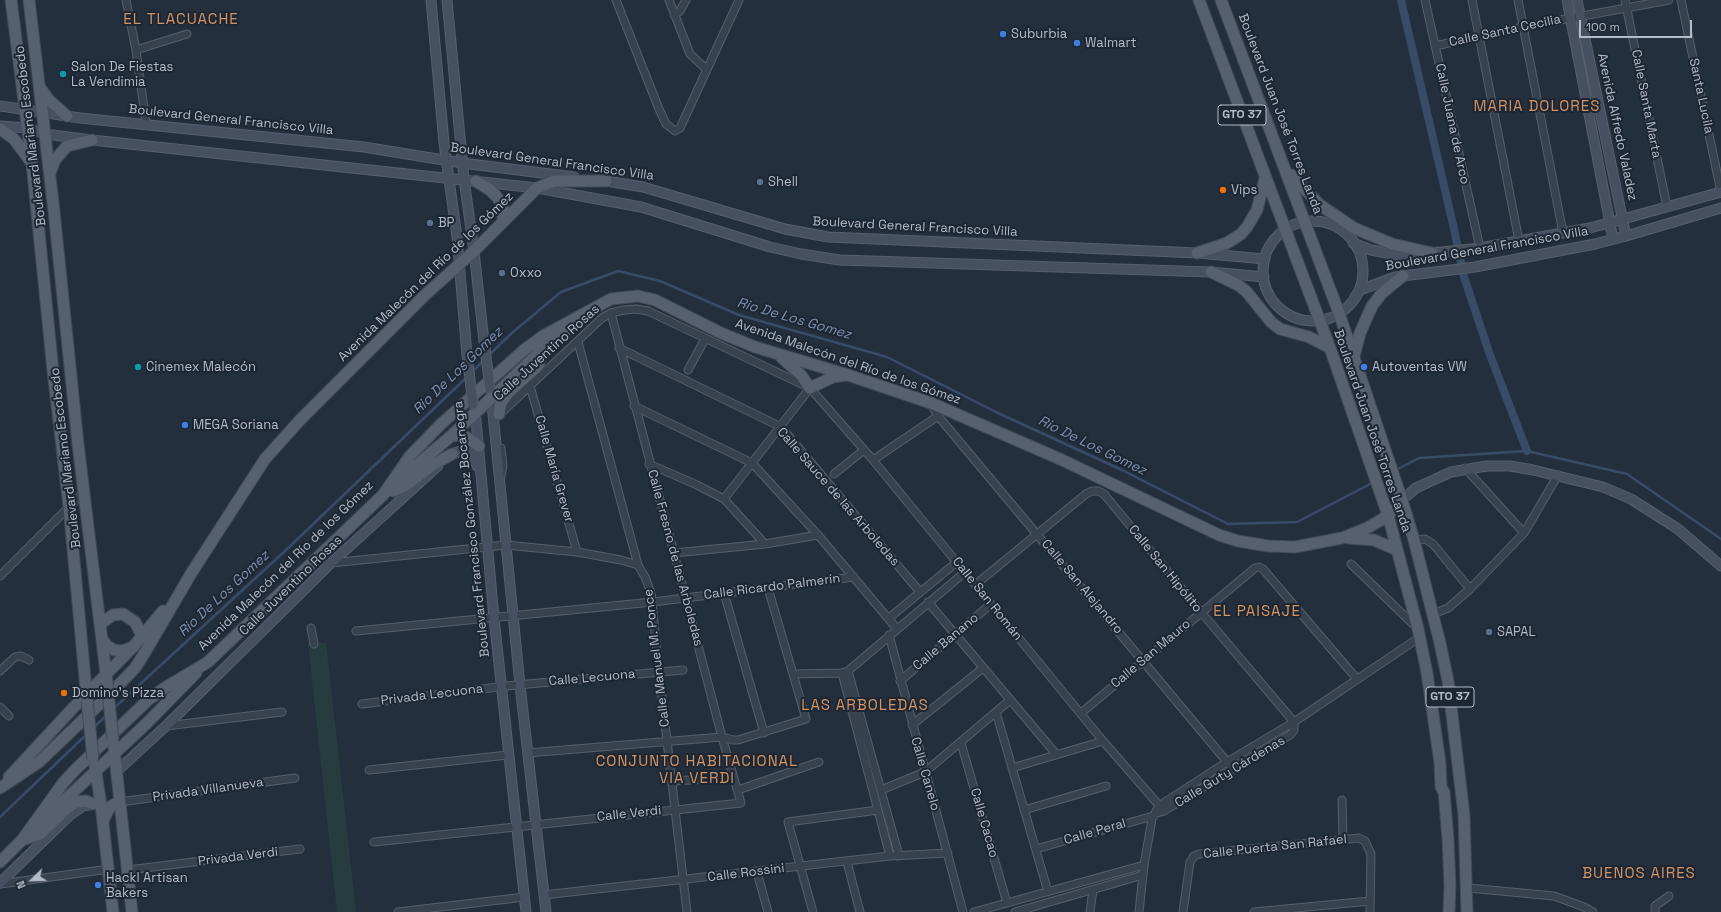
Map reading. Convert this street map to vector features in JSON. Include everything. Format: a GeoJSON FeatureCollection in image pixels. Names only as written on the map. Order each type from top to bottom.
{"type":"FeatureCollection","features":[{"type":"Feature","properties":{"kind":"main road","name":"Boulevard Mariano Escobedo"},"geometry":{"type":"LineString","coordinates":[[11,0],[28,128],[69,506],[97,804],[103,822],[113,912]]}},
{"type":"Feature","properties":{"kind":"main road","name":"Boulevard Mariano Escobedo"},"geometry":{"type":"LineString","coordinates":[[29,0],[43,112],[78,444],[115,752],[132,912]]}},
{"type":"Feature","properties":{"kind":"main road","name":"Boulevard Francisco González Bocanegra"},"geometry":{"type":"LineString","coordinates":[[431,0],[444,143],[460,264],[467,355],[475,408],[494,618],[508,755],[518,826],[526,912]]}},
{"type":"Feature","properties":{"kind":"main road"},"geometry":{"type":"LineString","coordinates":[[447,0],[462,162],[491,393],[527,752],[546,912]]}},
{"type":"Feature","properties":{"kind":"main road","name":"Boulevard Juan José Torres Landa"},"geometry":{"type":"LineString","coordinates":[[1199,0],[1330,348],[1383,498],[1398,550],[1419,633],[1431,699],[1440,763],[1441,787],[1444,792],[1450,870],[1449,912]]}},
{"type":"Feature","properties":{"kind":"main road","name":"Boulevard Juan José Torres Landa"},"geometry":{"type":"LineString","coordinates":[[1221,0],[1306,222],[1339,313],[1398,487],[1414,540],[1446,673],[1462,787],[1468,888],[1467,912]]}},
{"type":"Feature","properties":{"kind":"main road","name":"Avenida Alfredo Valadez"},"geometry":{"type":"LineString","coordinates":[[1568,0],[1576,17],[1626,236]]}},
{"type":"Feature","properties":{"kind":"main road","name":"Avenida Alfredo Valadez"},"geometry":{"type":"LineString","coordinates":[[1577,0],[1576,17],[1613,239]]}},
{"type":"Feature","properties":{"kind":"main road"},"geometry":{"type":"LineString","coordinates":[[39,85],[49,100],[67,116]]}},
{"type":"Feature","properties":{"kind":"main road","name":"Boulevard General Francisco Villa"},"geometry":{"type":"LineString","coordinates":[[0,106],[67,116],[146,123],[364,147],[446,160],[606,181],[650,189],[785,229],[828,237],[1197,253],[1265,259]]}},
{"type":"Feature","properties":{"kind":"main road"},"geometry":{"type":"LineString","coordinates":[[0,126],[28,128],[45,134],[92,140],[227,153],[417,176],[449,177],[537,188],[641,207],[770,247],[801,254],[840,260],[1211,272],[1264,277]]}},
{"type":"Feature","properties":{"kind":"main road"},"geometry":{"type":"LineString","coordinates":[[0,130],[14,139],[32,163]]}},
{"type":"Feature","properties":{"kind":"main road"},"geometry":{"type":"LineString","coordinates":[[49,178],[54,160],[62,150],[71,144],[92,140]]}},
{"type":"Feature","properties":{"kind":"main road"},"geometry":{"type":"LineString","coordinates":[[427,157],[444,143]]}},
{"type":"Feature","properties":{"kind":"main road"},"geometry":{"type":"LineString","coordinates":[[1284,166],[1300,186],[1320,205],[1354,228],[1392,244],[1437,253]]}},
{"type":"Feature","properties":{"kind":"main road"},"geometry":{"type":"LineString","coordinates":[[1197,253],[1235,239],[1247,227],[1257,210],[1265,177]]}},
{"type":"Feature","properties":{"kind":"main road"},"geometry":{"type":"LineString","coordinates":[[476,181],[490,190],[500,202],[504,212],[503,222]]}},
{"type":"Feature","properties":{"kind":"main road"},"geometry":{"type":"LineString","coordinates":[[537,188],[554,181],[606,181]]}},
{"type":"Feature","properties":{"kind":"main road","name":"Avenida Malecón del Río de los Gómez"},"geometry":{"type":"LineString","coordinates":[[0,787],[39,762],[128,676],[144,654],[192,572],[250,481],[281,440],[425,295],[474,251],[537,188]]}},
{"type":"Feature","properties":{"kind":"main road","name":"Boulevard General Francisco Villa"},"geometry":{"type":"LineString","coordinates":[[1353,243],[1371,250],[1388,254],[1405,255],[1476,249],[1623,220],[1721,192]]}},
{"type":"Feature","properties":{"kind":"main road","name":"Boulevard General Francisco Villa"},"geometry":{"type":"LineString","coordinates":[[1339,313],[1360,290],[1386,280],[1403,276],[1475,267],[1613,239],[1721,208]]}},
{"type":"Feature","properties":{"kind":"main road"},"geometry":{"type":"LineString","coordinates":[[1339,313],[1319,320],[1301,320],[1280,308],[1269,294],[1264,277],[1265,259],[1274,240],[1285,230],[1306,222],[1319,222],[1332,226],[1344,233],[1353,243],[1360,258],[1362,270],[1361,282],[1355,297]]}},
{"type":"Feature","properties":{"kind":"main road"},"geometry":{"type":"LineString","coordinates":[[1211,272],[1238,285],[1246,291],[1270,322],[1280,328],[1309,338],[1330,348]]}},
{"type":"Feature","properties":{"kind":"main road"},"geometry":{"type":"LineString","coordinates":[[1354,357],[1360,332],[1372,306],[1382,293],[1403,276]]}},
{"type":"Feature","properties":{"kind":"main road","name":"Avenida Malecón del Río de los Gómez"},"geometry":{"type":"LineString","coordinates":[[0,862],[22,840],[63,783],[75,770],[148,700],[166,687],[208,662],[383,495],[419,446],[494,376],[534,342],[611,298],[638,296],[655,300],[721,333],[779,355],[848,375],[931,404],[1060,459],[1219,535],[1252,544],[1280,547],[1308,545],[1342,538]]}},
{"type":"Feature","properties":{"kind":"main road"},"geometry":{"type":"LineString","coordinates":[[383,495],[451,436],[475,408],[491,393],[591,309]]}},
{"type":"Feature","properties":{"kind":"main road"},"geometry":{"type":"LineString","coordinates":[[499,414],[501,403],[508,393],[538,366],[543,349]]}},
{"type":"Feature","properties":{"kind":"main road"},"geometry":{"type":"LineString","coordinates":[[779,355],[798,372],[810,388],[833,377],[848,375]]}},
{"type":"Feature","properties":{"kind":"main road"},"geometry":{"type":"LineString","coordinates":[[451,436],[460,435],[466,437],[479,446]]}},
{"type":"Feature","properties":{"kind":"main road"},"geometry":{"type":"LineString","coordinates":[[61,436],[66,442],[78,444]]}},
{"type":"Feature","properties":{"kind":"main road"},"geometry":{"type":"LineString","coordinates":[[383,495],[406,484],[434,464],[452,454],[464,450],[470,452],[474,456],[482,477]]}},
{"type":"Feature","properties":{"kind":"main road","name":"Calle Juventino Rosas"},"geometry":{"type":"LineString","coordinates":[[117,771],[166,726],[331,563],[452,454]]}},
{"type":"Feature","properties":{"kind":"main road"},"geometry":{"type":"LineString","coordinates":[[1342,538],[1367,528],[1388,515],[1416,488],[1427,482],[1465,468],[1510,466],[1558,475],[1603,487],[1631,499],[1678,529],[1721,566]]}},
{"type":"Feature","properties":{"kind":"main road"},"geometry":{"type":"LineString","coordinates":[[1342,538],[1374,540],[1398,550]]}},
{"type":"Feature","properties":{"kind":"main road"},"geometry":{"type":"LineString","coordinates":[[0,787],[74,707],[87,697],[106,678],[142,636],[192,572]]}},
{"type":"Feature","properties":{"kind":"main road"},"geometry":{"type":"LineString","coordinates":[[100,624],[113,615],[123,614],[135,622],[142,636]]}},
{"type":"Feature","properties":{"kind":"main road"},"geometry":{"type":"LineString","coordinates":[[101,636],[105,644],[114,650],[125,650],[133,647]]}},
{"type":"Feature","properties":{"kind":"main road"},"geometry":{"type":"LineString","coordinates":[[22,840],[63,803],[95,770],[208,662]]}},
{"type":"Feature","properties":{"kind":"main road"},"geometry":{"type":"LineString","coordinates":[[74,707],[81,689],[84,669]]}},
{"type":"Feature","properties":{"kind":"main road"},"geometry":{"type":"LineString","coordinates":[[22,840],[40,834],[66,809],[76,802],[86,801],[97,804]]}},
{"type":"Feature","properties":{"kind":"main road"},"geometry":{"type":"LineString","coordinates":[[103,822],[109,808],[120,802]]}},
{"type":"Feature","properties":{"kind":"main road"},"geometry":{"type":"LineString","coordinates":[[0,884],[70,815],[83,806],[97,804]]}},
{"type":"Feature","properties":{"kind":"main road"},"geometry":{"type":"LineString","coordinates":[[106,851],[126,848]]}},
{"type":"Feature","properties":{"kind":"street"},"geometry":{"type":"LineString","coordinates":[[126,0],[136,50],[146,123]]}},
{"type":"Feature","properties":{"kind":"street"},"geometry":{"type":"LineString","coordinates":[[616,0],[666,124],[676,131],[680,128],[739,0]]}},
{"type":"Feature","properties":{"kind":"street"},"geometry":{"type":"LineString","coordinates":[[669,0],[690,54],[706,69]]}},
{"type":"Feature","properties":{"kind":"street"},"geometry":{"type":"LineString","coordinates":[[674,15],[680,10],[686,0]]}},
{"type":"Feature","properties":{"kind":"street","name":"Calle Juana de Arco"},"geometry":{"type":"LineString","coordinates":[[1425,0],[1476,249]]}},
{"type":"Feature","properties":{"kind":"street"},"geometry":{"type":"LineString","coordinates":[[1472,0],[1519,241]]}},
{"type":"Feature","properties":{"kind":"street"},"geometry":{"type":"LineString","coordinates":[[1518,0],[1563,233]]}},
{"type":"Feature","properties":{"kind":"street","name":"Calle Santa Cecilia"},"geometry":{"type":"LineString","coordinates":[[1435,46],[1523,26],[1576,17],[1626,4],[1669,0]]}},
{"type":"Feature","properties":{"kind":"street","name":"Santa Lucila"},"geometry":{"type":"LineString","coordinates":[[1680,0],[1721,192]]}},
{"type":"Feature","properties":{"kind":"street","name":"Calle Santa Marta"},"geometry":{"type":"LineString","coordinates":[[1626,4],[1667,207]]}},
{"type":"Feature","properties":{"kind":"street"},"geometry":{"type":"LineString","coordinates":[[136,50],[187,34]]}},
{"type":"Feature","properties":{"kind":"street","name":"Calle Juventino Rosas"},"geometry":{"type":"LineString","coordinates":[[499,414],[602,318],[611,313],[624,310],[636,309],[648,311],[810,388]]}},
{"type":"Feature","properties":{"kind":"street","name":"Calle Fresno de las Arboledas"},"geometry":{"type":"LineString","coordinates":[[611,313],[649,464],[686,598],[722,738],[741,803]]}},
{"type":"Feature","properties":{"kind":"street"},"geometry":{"type":"LineString","coordinates":[[688,370],[705,339]]}},
{"type":"Feature","properties":{"kind":"street","name":"Calle Manuel M. Ponce"},"geometry":{"type":"LineString","coordinates":[[578,342],[638,565],[649,585],[653,602],[666,741],[687,912]]}},
{"type":"Feature","properties":{"kind":"street","name":"Calle Sauce de las Arboledas"},"geometry":{"type":"LineString","coordinates":[[619,348],[781,427],[920,592]]}},
{"type":"Feature","properties":{"kind":"street","name":"Calle María Grever"},"geometry":{"type":"LineString","coordinates":[[530,386],[577,552]]}},
{"type":"Feature","properties":{"kind":"street"},"geometry":{"type":"LineString","coordinates":[[724,499],[810,388]]}},
{"type":"Feature","properties":{"kind":"street","name":"Calle San Román"},"geometry":{"type":"LineString","coordinates":[[810,388],[873,460],[1081,713],[1158,812]]}},
{"type":"Feature","properties":{"kind":"street","name":"Calle San Alejandro"},"geometry":{"type":"LineString","coordinates":[[931,404],[938,416],[1233,769]]}},
{"type":"Feature","properties":{"kind":"street"},"geometry":{"type":"LineString","coordinates":[[634,406],[752,463],[818,535],[897,629]]}},
{"type":"Feature","properties":{"kind":"street"},"geometry":{"type":"LineString","coordinates":[[499,414],[497,420],[503,472],[499,479]]}},
{"type":"Feature","properties":{"kind":"street"},"geometry":{"type":"LineString","coordinates":[[873,460],[938,416]]}},
{"type":"Feature","properties":{"kind":"street"},"geometry":{"type":"LineString","coordinates":[[834,474],[864,450]]}},
{"type":"Feature","properties":{"kind":"street"},"geometry":{"type":"LineString","coordinates":[[649,464],[697,485],[724,499],[764,544]]}},
{"type":"Feature","properties":{"kind":"street"},"geometry":{"type":"LineString","coordinates":[[1465,468],[1524,533]]}},
{"type":"Feature","properties":{"kind":"street"},"geometry":{"type":"LineString","coordinates":[[1433,614],[1448,608],[1470,589],[1524,533],[1558,475]]}},
{"type":"Feature","properties":{"kind":"street","name":"Calle San Hipólito"},"geometry":{"type":"LineString","coordinates":[[1037,533],[1086,494],[1098,490],[1104,494],[1294,722]]}},
{"type":"Feature","properties":{"kind":"street"},"geometry":{"type":"LineString","coordinates":[[0,576],[84,492]]}},
{"type":"Feature","properties":{"kind":"street"},"geometry":{"type":"LineString","coordinates":[[975,585],[1037,533]]}},
{"type":"Feature","properties":{"kind":"street"},"geometry":{"type":"LineString","coordinates":[[674,553],[764,544],[818,535]]}},
{"type":"Feature","properties":{"kind":"street"},"geometry":{"type":"LineString","coordinates":[[1414,540],[1426,539],[1433,544],[1470,589]]}},
{"type":"Feature","properties":{"kind":"street"},"geometry":{"type":"LineString","coordinates":[[331,563],[506,545],[577,552],[621,560],[638,565]]}},
{"type":"Feature","properties":{"kind":"street"},"geometry":{"type":"LineString","coordinates":[[889,618],[957,562]]}},
{"type":"Feature","properties":{"kind":"street"},"geometry":{"type":"LineString","coordinates":[[1351,564],[1419,633]]}},
{"type":"Feature","properties":{"kind":"street","name":"Calle San Mauro"},"geometry":{"type":"LineString","coordinates":[[1081,713],[1201,612],[1255,568],[1259,567],[1264,569],[1357,679]]}},
{"type":"Feature","properties":{"kind":"street"},"geometry":{"type":"LineString","coordinates":[[794,674],[845,672],[965,572]]}},
{"type":"Feature","properties":{"kind":"street","name":"Calle Ricardo Palmerín"},"geometry":{"type":"LineString","coordinates":[[356,631],[513,617],[653,602],[854,577]]}},
{"type":"Feature","properties":{"kind":"street"},"geometry":{"type":"LineString","coordinates":[[527,752],[666,741],[722,738],[733,740],[764,733],[806,719],[768,588]]}},
{"type":"Feature","properties":{"kind":"street"},"geometry":{"type":"LineString","coordinates":[[724,592],[764,733]]}},
{"type":"Feature","properties":{"kind":"street"},"geometry":{"type":"LineString","coordinates":[[928,602],[1056,754]]}},
{"type":"Feature","properties":{"kind":"street","name":"Calle Banano"},"geometry":{"type":"LineString","coordinates":[[900,681],[991,604]]}},
{"type":"Feature","properties":{"kind":"street"},"geometry":{"type":"LineString","coordinates":[[311,628],[314,644]]}},
{"type":"Feature","properties":{"kind":"street","name":"Calle Guty Cárdenas"},"geometry":{"type":"LineString","coordinates":[[1158,812],[1227,762],[1294,722],[1357,679],[1419,633]]}},
{"type":"Feature","properties":{"kind":"street","name":"Calle Canelo"},"geometry":{"type":"LineString","coordinates":[[889,635],[900,681],[963,912]]}},
{"type":"Feature","properties":{"kind":"street"},"geometry":{"type":"LineString","coordinates":[[0,671],[15,657],[21,656],[29,660]]}},
{"type":"Feature","properties":{"kind":"street"},"geometry":{"type":"LineString","coordinates":[[912,725],[983,668]]}},
{"type":"Feature","properties":{"kind":"street","name":"Calle Lecuona"},"geometry":{"type":"LineString","coordinates":[[501,686],[683,670]]}},
{"type":"Feature","properties":{"kind":"street"},"geometry":{"type":"LineString","coordinates":[[845,672],[881,790],[899,856]]}},
{"type":"Feature","properties":{"kind":"street"},"geometry":{"type":"LineString","coordinates":[[845,672],[890,856]]}},
{"type":"Feature","properties":{"kind":"street","name":"Privada Lecuona"},"geometry":{"type":"LineString","coordinates":[[362,704],[501,686]]}},
{"type":"Feature","properties":{"kind":"street"},"geometry":{"type":"LineString","coordinates":[[881,790],[925,772],[1010,700]]}},
{"type":"Feature","properties":{"kind":"street"},"geometry":{"type":"LineString","coordinates":[[0,707],[8,716]]}},
{"type":"Feature","properties":{"kind":"street"},"geometry":{"type":"LineString","coordinates":[[166,726],[282,712]]}},
{"type":"Feature","properties":{"kind":"street"},"geometry":{"type":"LineString","coordinates":[[996,712],[1048,892]]}},
{"type":"Feature","properties":{"kind":"street","name":"Calle Guty Cárdenas"},"geometry":{"type":"LineString","coordinates":[[1158,812],[1290,735],[1294,730],[1294,722]]}},
{"type":"Feature","properties":{"kind":"street"},"geometry":{"type":"LineString","coordinates":[[1012,768],[1103,741]]}},
{"type":"Feature","properties":{"kind":"street","name":"Calle Cacao"},"geometry":{"type":"LineString","coordinates":[[961,743],[1007,903]]}},
{"type":"Feature","properties":{"kind":"street"},"geometry":{"type":"LineString","coordinates":[[369,770],[508,755]]}},
{"type":"Feature","properties":{"kind":"street"},"geometry":{"type":"LineString","coordinates":[[738,790],[819,762]]}},
{"type":"Feature","properties":{"kind":"street","name":"Privada Villanueva"},"geometry":{"type":"LineString","coordinates":[[120,802],[295,778]]}},
{"type":"Feature","properties":{"kind":"street"},"geometry":{"type":"LineString","coordinates":[[671,781],[710,779]]}},
{"type":"Feature","properties":{"kind":"street"},"geometry":{"type":"LineString","coordinates":[[1024,810],[1106,786]]}},
{"type":"Feature","properties":{"kind":"street"},"geometry":{"type":"LineString","coordinates":[[1342,800],[1343,839]]}},
{"type":"Feature","properties":{"kind":"street","name":"Calle Verdi"},"geometry":{"type":"LineString","coordinates":[[518,826],[741,803]]}},
{"type":"Feature","properties":{"kind":"street"},"geometry":{"type":"LineString","coordinates":[[813,912],[788,822],[878,810]]}},
{"type":"Feature","properties":{"kind":"street"},"geometry":{"type":"LineString","coordinates":[[1139,912],[1144,865],[1158,812]]}},
{"type":"Feature","properties":{"kind":"street","name":"Calle Peral"},"geometry":{"type":"LineString","coordinates":[[1036,849],[1158,812]]}},
{"type":"Feature","properties":{"kind":"street"},"geometry":{"type":"LineString","coordinates":[[374,842],[518,826]]}},
{"type":"Feature","properties":{"kind":"street","name":"Calle Puerta San Rafael"},"geometry":{"type":"LineString","coordinates":[[1183,912],[1190,862],[1194,856],[1199,854],[1359,838],[1365,841],[1371,854],[1370,912]]}},
{"type":"Feature","properties":{"kind":"street","name":"Privada Verdi"},"geometry":{"type":"LineString","coordinates":[[128,870],[300,849]]}},
{"type":"Feature","properties":{"kind":"street","name":"Calle Rossini"},"geometry":{"type":"LineString","coordinates":[[544,895],[890,856],[948,853]]}},
{"type":"Feature","properties":{"kind":"street"},"geometry":{"type":"LineString","coordinates":[[847,862],[860,912]]}},
{"type":"Feature","properties":{"kind":"street"},"geometry":{"type":"LineString","coordinates":[[974,912],[1144,865]]}},
{"type":"Feature","properties":{"kind":"street"},"geometry":{"type":"LineString","coordinates":[[0,884],[109,869]]}},
{"type":"Feature","properties":{"kind":"street"},"geometry":{"type":"LineString","coordinates":[[757,872],[768,912]]}},
{"type":"Feature","properties":{"kind":"street"},"geometry":{"type":"LineString","coordinates":[[1015,912],[1143,875]]}},
{"type":"Feature","properties":{"kind":"street"},"geometry":{"type":"LineString","coordinates":[[1468,888],[1554,896],[1582,909],[1593,912]]}},
{"type":"Feature","properties":{"kind":"street"},"geometry":{"type":"LineString","coordinates":[[1090,912],[1093,890]]}},
{"type":"Feature","properties":{"kind":"street"},"geometry":{"type":"LineString","coordinates":[[1655,912],[1655,906],[1669,896]]}},
{"type":"Feature","properties":{"kind":"street"},"geometry":{"type":"LineString","coordinates":[[398,912],[525,897]]}},
{"type":"Feature","properties":{"kind":"street"},"geometry":{"type":"LineString","coordinates":[[1254,912],[1370,901]]}},
{"type":"Feature","properties":{"kind":"green space"},"geometry":{"type":"Polygon","coordinates":[[[308,643],[326,643],[356,912],[337,912],[308,643]]]}},
{"type":"Feature","properties":{"kind":"waterway"},"geometry":{"type":"LineString","coordinates":[[1401,0],[1464,277],[1490,355],[1527,451]]}},
{"type":"Feature","properties":{"kind":"waterway","name":"Rio De Los Gomez"},"geometry":{"type":"LineString","coordinates":[[489,355],[513,332],[561,292],[618,271],[660,281],[739,315],[887,357],[998,413],[1122,470],[1228,524],[1297,522],[1374,482]]}},
{"type":"Feature","properties":{"kind":"waterway","name":"Rio De Los Gomez"},"geometry":{"type":"LineString","coordinates":[[472,372],[484,360]]}},
{"type":"Feature","properties":{"kind":"waterway","name":"Rio De Los Gomez"},"geometry":{"type":"LineString","coordinates":[[113,709],[285,551],[467,377]]}},
{"type":"Feature","properties":{"kind":"waterway","name":"Rio De Los Gomez"},"geometry":{"type":"LineString","coordinates":[[1396,470],[1419,458],[1527,451],[1627,474],[1721,539]]}},
{"type":"Feature","properties":{"kind":"waterway","name":"Rio De Los Gomez"},"geometry":{"type":"LineString","coordinates":[[1378,479],[1390,474]]}},
{"type":"Feature","properties":{"kind":"waterway","name":"Rio De Los Gomez"},"geometry":{"type":"LineString","coordinates":[[93,728],[107,715]]}},
{"type":"Feature","properties":{"kind":"waterway","name":"Rio De Los Gomez"},"geometry":{"type":"LineString","coordinates":[[0,817],[88,733]]}},
{"type":"Feature","properties":{"kind":"place","name":"Suburbia"},"geometry":{"type":"Point","coordinates":[1003,34]}},
{"type":"Feature","properties":{"kind":"place","name":"Walmart"},"geometry":{"type":"Point","coordinates":[1077,43]}},
{"type":"Feature","properties":{"kind":"place","name":"Salon De Fiestas La Vendimia"},"geometry":{"type":"Point","coordinates":[63,74]}},
{"type":"Feature","properties":{"kind":"place","name":"Shell"},"geometry":{"type":"Point","coordinates":[760,182]}},
{"type":"Feature","properties":{"kind":"place","name":"Vips"},"geometry":{"type":"Point","coordinates":[1223,190]}},
{"type":"Feature","properties":{"kind":"place","name":"BP"},"geometry":{"type":"Point","coordinates":[430,223]}},
{"type":"Feature","properties":{"kind":"place","name":"Oxxo"},"geometry":{"type":"Point","coordinates":[502,273]}},
{"type":"Feature","properties":{"kind":"place","name":"Cinemex Malecón"},"geometry":{"type":"Point","coordinates":[138,367]}},
{"type":"Feature","properties":{"kind":"place","name":"Autoventas VW"},"geometry":{"type":"Point","coordinates":[1364,367]}},
{"type":"Feature","properties":{"kind":"place","name":"MEGA Soriana"},"geometry":{"type":"Point","coordinates":[185,425]}},
{"type":"Feature","properties":{"kind":"place","name":"SAPAL"},"geometry":{"type":"Point","coordinates":[1489,632]}},
{"type":"Feature","properties":{"kind":"place","name":"Domino's Pizza"},"geometry":{"type":"Point","coordinates":[64,693]}},
{"type":"Feature","properties":{"kind":"place","name":"Hackl Artisan Bakers"},"geometry":{"type":"Point","coordinates":[98,885]}},
{"type":"Feature","properties":{"kind":"district","name":"EL TLACUACHE"},"geometry":{"type":"Point","coordinates":[181,20]}},
{"type":"Feature","properties":{"kind":"district","name":"MARIA DOLORES"},"geometry":{"type":"Point","coordinates":[1537,107]}},
{"type":"Feature","properties":{"kind":"district","name":"EL PAISAJE"},"geometry":{"type":"Point","coordinates":[1257,612]}},
{"type":"Feature","properties":{"kind":"district","name":"LAS ARBOLEDAS"},"geometry":{"type":"Point","coordinates":[865,706]}},
{"type":"Feature","properties":{"kind":"district","name":"CONJUNTO HABITACIONAL VIA VERDI"},"geometry":{"type":"Point","coordinates":[697,770]}},
{"type":"Feature","properties":{"kind":"district","name":"BUENOS AIRES"},"geometry":{"type":"Point","coordinates":[1639,874]}}]}
